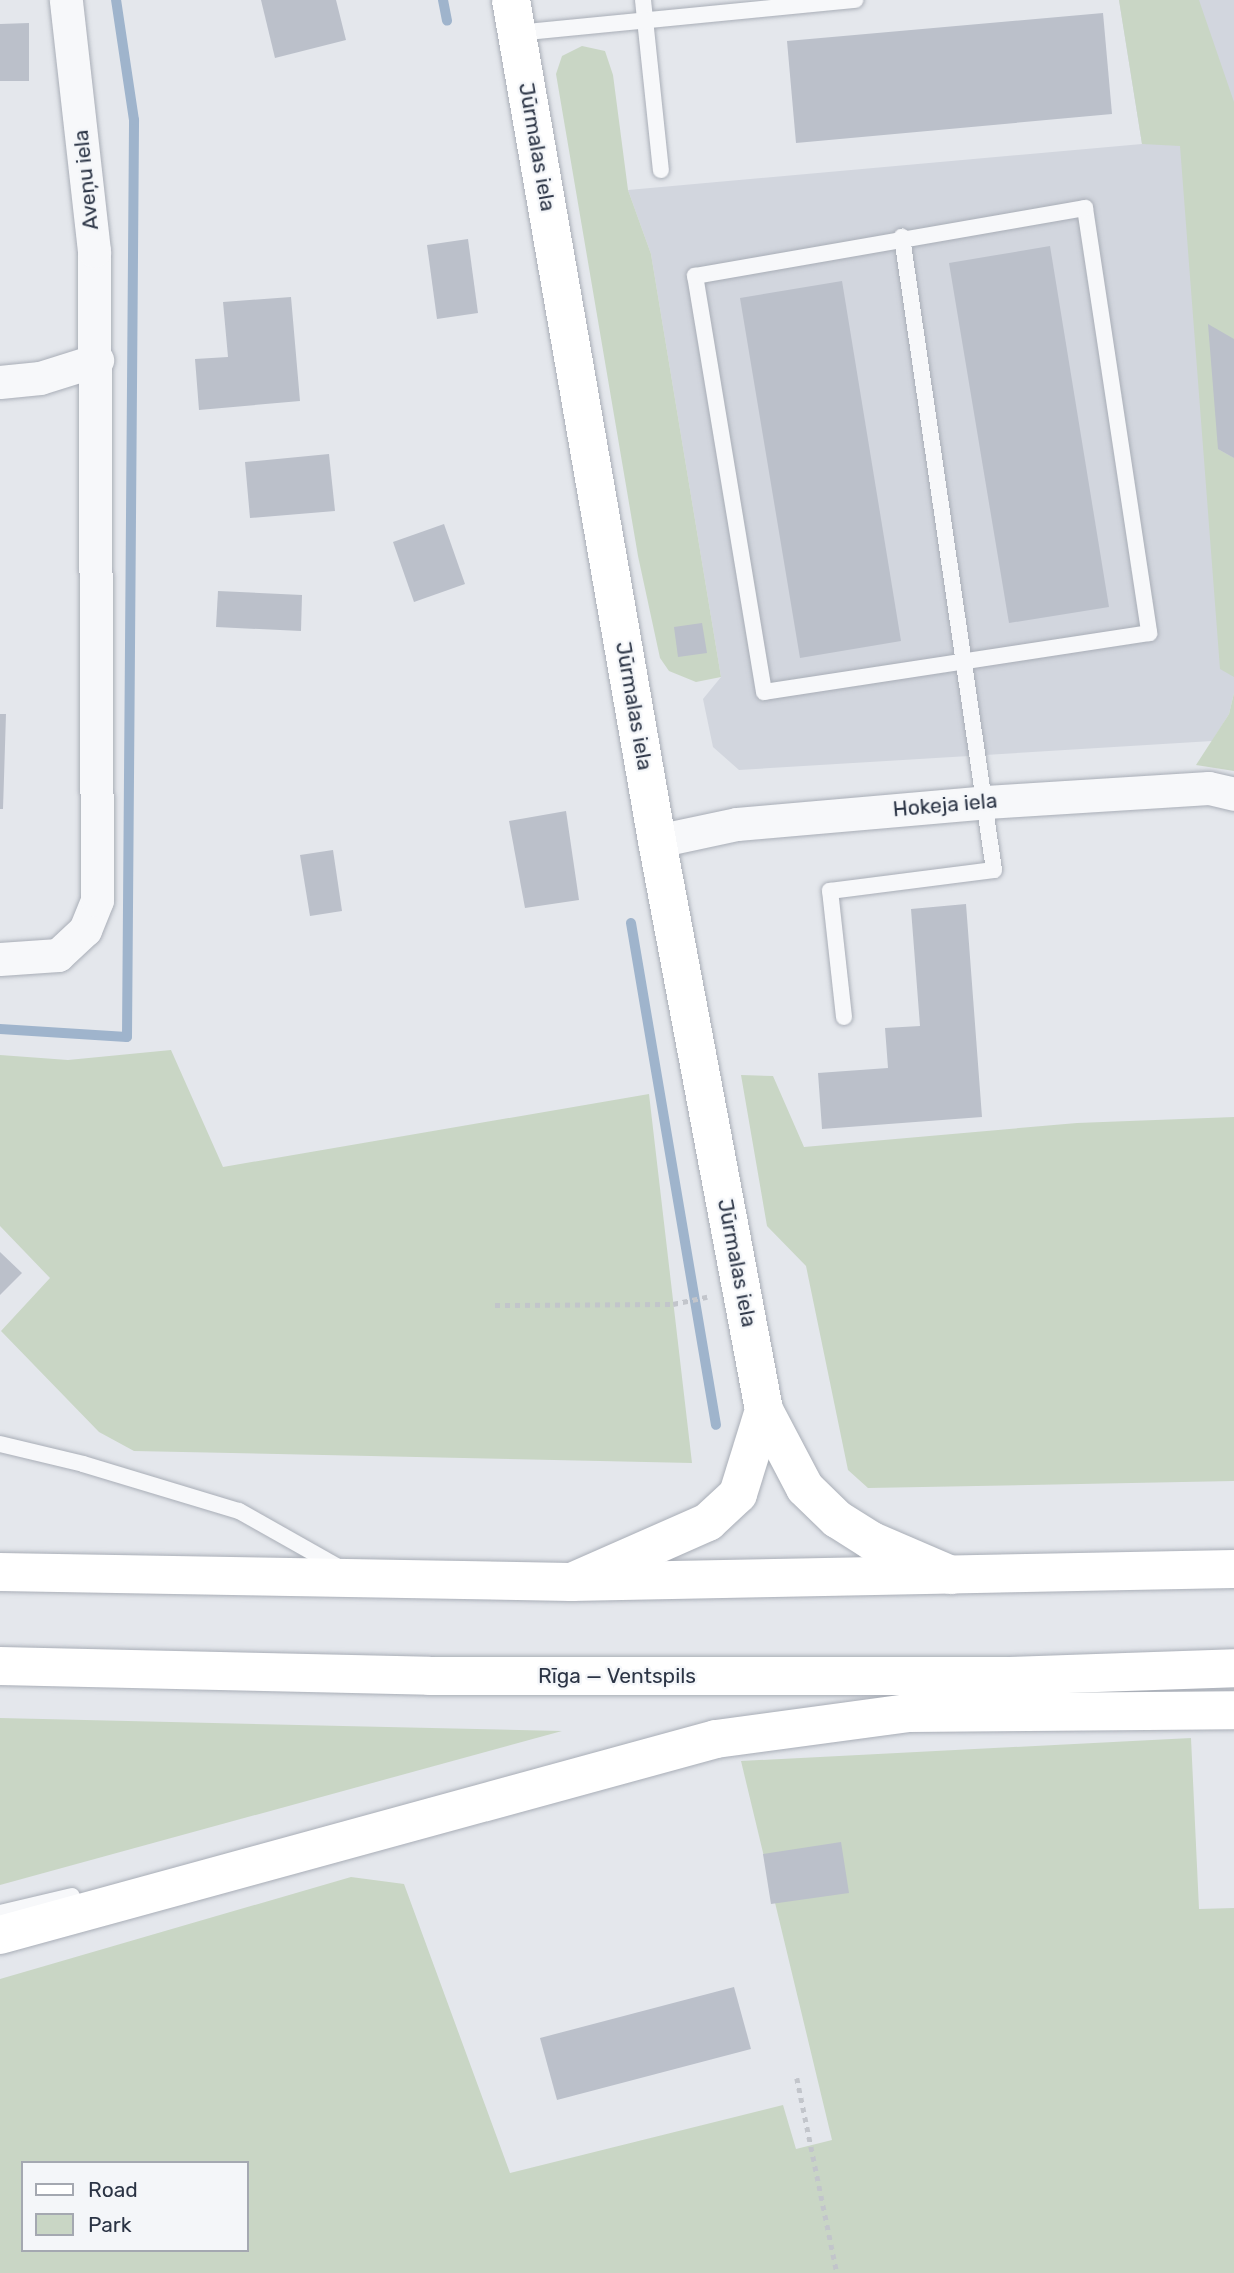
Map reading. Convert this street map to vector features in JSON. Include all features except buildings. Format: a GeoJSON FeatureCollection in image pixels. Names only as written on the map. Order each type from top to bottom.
{"type":"FeatureCollection","features":[{"type":"Feature","properties":{"kind":"main road","name":"Jūrmalas iela"},"geometry":{"type":"LineString","coordinates":[[514,17],[657,841],[764,1410]]}},
{"type":"Feature","properties":{"kind":"main road"},"geometry":{"type":"LineString","coordinates":[[764,1410],[805,1488],[837,1519],[872,1541],[951,1575]]}},
{"type":"Feature","properties":{"kind":"main road"},"geometry":{"type":"LineString","coordinates":[[571,1582],[708,1522],[738,1494],[764,1410]]}},
{"type":"Feature","properties":{"kind":"main road"},"geometry":{"type":"LineString","coordinates":[[0,1572],[571,1582],[1234,1569]]}},
{"type":"Feature","properties":{"kind":"main road","name":"Rīga — Ventspils"},"geometry":{"type":"LineString","coordinates":[[0,1666],[429,1676],[1010,1676],[1234,1668]]}},
{"type":"Feature","properties":{"kind":"main road"},"geometry":{"type":"LineString","coordinates":[[0,1934],[716,1739],[909,1713],[1234,1710]]}},
{"type":"Feature","properties":{"kind":"street","name":"Aveņu iela"},"geometry":{"type":"LineString","coordinates":[[2,959],[58,955],[85,930],[97,900],[97,360],[94,251],[66,0]]}},
{"type":"Feature","properties":{"kind":"street"},"geometry":{"type":"LineString","coordinates":[[0,382],[40,378],[97,360]]}},
{"type":"Feature","properties":{"kind":"street","name":"Hokeja iela"},"geometry":{"type":"LineString","coordinates":[[657,841],[737,824],[986,802],[1209,788],[1234,794]]}},
{"type":"Feature","properties":{"kind":"lane"},"geometry":{"type":"LineString","coordinates":[[643,0],[661,170]]}},
{"type":"Feature","properties":{"kind":"lane"},"geometry":{"type":"LineString","coordinates":[[514,17],[645,18],[855,0]]}},
{"type":"Feature","properties":{"kind":"lane"},"geometry":{"type":"LineString","coordinates":[[1084,208],[1149,634],[965,664],[764,692],[695,276],[902,237],[1084,208]]}},
{"type":"Feature","properties":{"kind":"lane"},"geometry":{"type":"LineString","coordinates":[[844,1017],[830,891],[994,870],[902,237]]}},
{"type":"Feature","properties":{"kind":"lane"},"geometry":{"type":"LineString","coordinates":[[0,1444],[83,1464],[239,1510],[359,1578]]}},
{"type":"Feature","properties":{"kind":"lane"},"geometry":{"type":"LineString","coordinates":[[0,1913],[97,1890],[159,1891]]}},
{"type":"Feature","properties":{"kind":"path"},"geometry":{"type":"LineString","coordinates":[[495,1306],[673,1304],[742,1291]]}},
{"type":"Feature","properties":{"kind":"path"},"geometry":{"type":"LineString","coordinates":[[797,2078],[837,2273]]}},
{"type":"Feature","properties":{"kind":"shaded area"},"geometry":{"type":"Polygon","coordinates":[[[1119,0],[1234,0],[1234,693],[1229,714],[1212,741],[739,770],[713,747],[703,699],[721,677],[651,254],[628,190],[1142,144],[1119,0]]]}},
{"type":"Feature","properties":{"kind":"green space"},"geometry":{"type":"Polygon","coordinates":[[[1119,0],[1199,0],[1234,102],[1234,339],[1218,449],[1234,458],[1234,677],[1220,669],[1180,146],[1142,144],[1119,0]]]}},
{"type":"Feature","properties":{"kind":"green space"},"geometry":{"type":"Polygon","coordinates":[[[582,46],[605,51],[613,75],[628,190],[651,254],[721,677],[696,682],[669,671],[660,658],[638,556],[556,74],[562,56],[582,46]]]}},
{"type":"Feature","properties":{"kind":"green space"},"geometry":{"type":"Polygon","coordinates":[[[1234,693],[1234,771],[1196,765],[1229,714],[1234,693]]]}},
{"type":"Feature","properties":{"kind":"green space"},"geometry":{"type":"Polygon","coordinates":[[[171,1050],[223,1167],[649,1094],[692,1463],[134,1451],[99,1432],[1,1331],[50,1278],[0,1226],[0,1055],[68,1060],[171,1050]]]}},
{"type":"Feature","properties":{"kind":"green space"},"geometry":{"type":"Polygon","coordinates":[[[741,1075],[773,1076],[804,1147],[1077,1123],[1234,1117],[1234,1481],[868,1488],[848,1470],[806,1266],[767,1226],[741,1075]]]}},
{"type":"Feature","properties":{"kind":"green space"},"geometry":{"type":"Polygon","coordinates":[[[0,1718],[562,1731],[0,1885],[0,1718]]]}},
{"type":"Feature","properties":{"kind":"green space"},"geometry":{"type":"Polygon","coordinates":[[[1191,1738],[1199,1909],[1234,1908],[1234,2273],[0,2273],[0,1979],[351,1877],[404,1884],[510,2173],[783,2105],[796,2149],[832,2140],[741,1761],[1191,1738]]]}},
{"type":"Feature","properties":{"kind":"waterway"},"geometry":{"type":"LineString","coordinates":[[0,1029],[127,1037],[134,120],[116,0]]}},
{"type":"Feature","properties":{"kind":"waterway"},"geometry":{"type":"LineString","coordinates":[[443,0],[447,21]]}},
{"type":"Feature","properties":{"kind":"waterway"},"geometry":{"type":"LineString","coordinates":[[631,923],[716,1425]]}}]}
